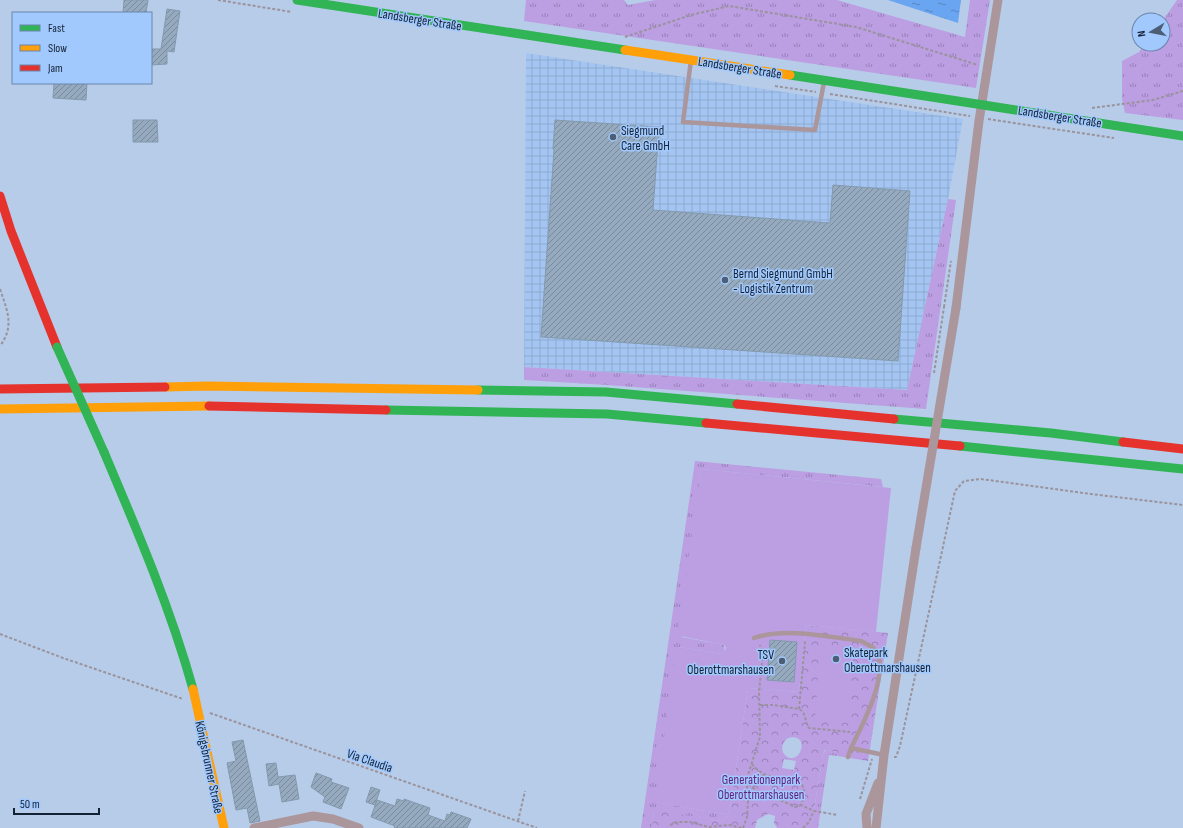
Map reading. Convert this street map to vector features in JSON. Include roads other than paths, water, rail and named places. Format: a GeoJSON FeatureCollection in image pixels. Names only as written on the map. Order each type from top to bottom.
{"type":"FeatureCollection","features":[{"type":"Feature","properties":{"kind":"main road","name":"Landsberger Straße"},"geometry":{"type":"LineString","coordinates":[[297,0],[982,103],[1183,136]]}},
{"type":"Feature","properties":{"kind":"main road","name":"Königsbrunner Straße"},"geometry":{"type":"LineString","coordinates":[[0,196],[11,231],[57,347],[104,452],[156,575],[180,645],[197,706],[224,828]]}},
{"type":"Feature","properties":{"kind":"main road"},"geometry":{"type":"LineString","coordinates":[[0,389],[208,386],[606,392],[1051,433],[1183,449]]}},
{"type":"Feature","properties":{"kind":"main road"},"geometry":{"type":"LineString","coordinates":[[0,409],[209,406],[606,414],[1045,454],[1183,470]]}},
{"type":"Feature","properties":{"kind":"street"},"geometry":{"type":"LineString","coordinates":[[876,828],[884,755],[916,548],[956,308],[982,103],[998,0]]}},
{"type":"Feature","properties":{"kind":"street"},"geometry":{"type":"LineString","coordinates":[[867,828],[866,814],[882,773]]}},
{"type":"Feature","properties":{"kind":"street"},"geometry":{"type":"LineString","coordinates":[[254,828],[313,816],[334,823],[359,828]]}},
{"type":"Feature","properties":{"kind":"lane"},"geometry":{"type":"LineString","coordinates":[[691,60],[683,122],[815,130],[824,80]]}},
{"type":"Feature","properties":{"kind":"lane"},"geometry":{"type":"LineString","coordinates":[[754,638],[766,634],[784,633],[861,641],[871,646],[878,654],[879,675],[875,694],[848,757]]}},
{"type":"Feature","properties":{"kind":"lane"},"geometry":{"type":"LineString","coordinates":[[851,748],[884,755]]}},
{"type":"Feature","properties":{"kind":"water"},"geometry":{"type":"Polygon","coordinates":[[[888,0],[961,0],[958,23],[888,0]]]}},
{"type":"Feature","properties":{"kind":"place","name":"Siegmund Care GmbH"},"geometry":{"type":"Point","coordinates":[613,137]}},
{"type":"Feature","properties":{"kind":"place","name":"Bernd Siegmund GmbH - Logistik Zentrum"},"geometry":{"type":"Point","coordinates":[725,280]}},
{"type":"Feature","properties":{"kind":"place","name":"Skatepark Oberottmarshausen"},"geometry":{"type":"Point","coordinates":[836,659]}},
{"type":"Feature","properties":{"kind":"place","name":"TSV Oberottmarshausen"},"geometry":{"type":"Point","coordinates":[782,661]}},
{"type":"Feature","properties":{"kind":"park label","name":"Generationenpark Oberottmarshausen"},"geometry":{"type":"Point","coordinates":[761,786]}}]}
